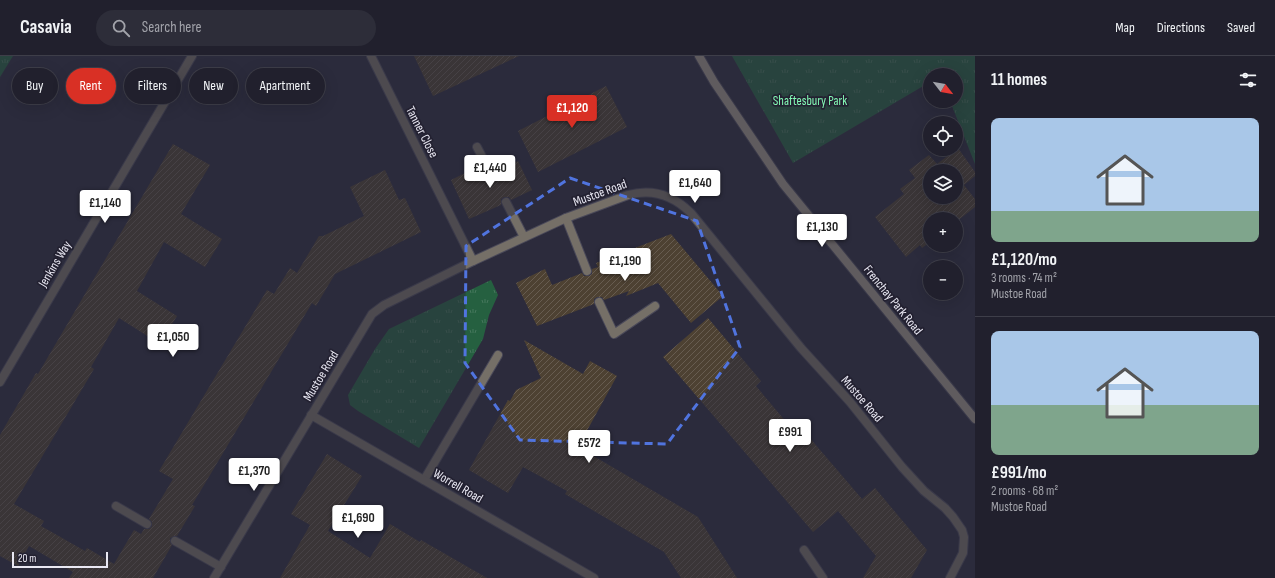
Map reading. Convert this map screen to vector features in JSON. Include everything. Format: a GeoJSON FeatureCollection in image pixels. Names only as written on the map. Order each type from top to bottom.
{"type":"FeatureCollection","features":[{"type":"Feature","properties":{"kind":"main road","name":"Frenchay Park Road"},"geometry":{"type":"LineString","coordinates":[[699,56],[714,82],[783,184],[975,419]]}},
{"type":"Feature","properties":{"kind":"street","name":"Jenkins Way"},"geometry":{"type":"LineString","coordinates":[[0,382],[192,56]]}},
{"type":"Feature","properties":{"kind":"street","name":"Tanner Close"},"geometry":{"type":"LineString","coordinates":[[371,56],[473,261]]}},
{"type":"Feature","properties":{"kind":"street"},"geometry":{"type":"LineString","coordinates":[[477,147],[491,174]]}},
{"type":"Feature","properties":{"kind":"street","name":"Mustoe Road"},"geometry":{"type":"LineString","coordinates":[[214,578],[372,314],[384,305],[473,261],[566,218],[638,192],[649,192],[676,200],[682,204],[700,223],[801,348],[850,402],[902,467],[924,491],[945,508],[953,517],[962,530],[964,546],[961,558],[950,578]]}},
{"type":"Feature","properties":{"kind":"street"},"geometry":{"type":"LineString","coordinates":[[506,202],[524,237]]}},
{"type":"Feature","properties":{"kind":"street"},"geometry":{"type":"LineString","coordinates":[[566,218],[587,271]]}},
{"type":"Feature","properties":{"kind":"street"},"geometry":{"type":"LineString","coordinates":[[599,302],[614,334],[655,306]]}},
{"type":"Feature","properties":{"kind":"street"},"geometry":{"type":"LineString","coordinates":[[424,480],[498,355]]}},
{"type":"Feature","properties":{"kind":"street","name":"Worrell Road"},"geometry":{"type":"LineString","coordinates":[[311,415],[594,578]]}},
{"type":"Feature","properties":{"kind":"street"},"geometry":{"type":"LineString","coordinates":[[116,506],[146,524]]}},
{"type":"Feature","properties":{"kind":"street"},"geometry":{"type":"LineString","coordinates":[[175,540],[221,567]]}},
{"type":"Feature","properties":{"kind":"street"},"geometry":{"type":"LineString","coordinates":[[804,550],[823,578]]}},
{"type":"Feature","properties":{"kind":"highlighted area"},"geometry":{"type":"Polygon","coordinates":[[[570,178],[697,221],[740,347],[667,444],[520,440],[465,363],[466,246],[570,178]]]}},
{"type":"Feature","properties":{"kind":"green space"},"geometry":{"type":"Polygon","coordinates":[[[0,56],[13,56],[0,77],[0,56]]]}},
{"type":"Feature","properties":{"kind":"green space","name":"Shaftesbury Park"},"geometry":{"type":"Polygon","coordinates":[[[732,56],[975,56],[975,164],[963,134],[963,116],[956,116],[953,108],[963,108],[963,68],[923,68],[923,86],[793,163],[732,56]]]}},
{"type":"Feature","properties":{"kind":"green space"},"geometry":{"type":"Polygon","coordinates":[[[491,280],[498,295],[489,315],[483,339],[419,448],[350,405],[348,395],[375,349],[389,329],[491,280]]]}},
{"type":"Feature","properties":{"kind":"building"},"geometry":{"type":"Polygon","coordinates":[[[414,56],[519,56],[433,96],[414,56]]]}},
{"type":"Feature","properties":{"kind":"building"},"geometry":{"type":"Polygon","coordinates":[[[606,86],[627,127],[538,172],[518,131],[606,86]]]}},
{"type":"Feature","properties":{"kind":"building"},"geometry":{"type":"Polygon","coordinates":[[[173,144],[210,165],[181,214],[222,239],[205,267],[164,242],[137,291],[177,316],[160,344],[119,318],[91,367],[94,369],[14,504],[44,521],[41,526],[85,551],[87,548],[114,564],[134,530],[141,534],[144,529],[149,529],[152,526],[152,522],[149,519],[173,479],[159,471],[267,290],[274,294],[290,268],[297,273],[319,236],[323,236],[364,216],[350,187],[385,170],[399,200],[405,198],[421,232],[335,274],[316,306],[312,303],[192,505],[195,506],[177,536],[170,538],[172,545],[153,578],[69,578],[73,572],[29,546],[18,566],[0,556],[0,435],[36,373],[38,374],[173,144]]]}},
{"type":"Feature","properties":{"kind":"building"},"geometry":{"type":"Polygon","coordinates":[[[963,155],[975,172],[975,176],[964,185],[975,199],[975,207],[963,216],[963,212],[923,212],[923,247],[920,245],[906,257],[875,217],[904,194],[900,189],[915,178],[909,170],[928,156],[930,156],[937,164],[948,156],[963,155]]]}},
{"type":"Feature","properties":{"kind":"building"},"geometry":{"type":"Polygon","coordinates":[[[518,161],[532,190],[511,200],[509,197],[504,197],[501,199],[501,205],[469,219],[451,180],[477,167],[482,178],[486,176],[488,179],[493,179],[496,177],[496,171],[518,161]]]}},
{"type":"Feature","properties":{"kind":"building"},"geometry":{"type":"Polygon","coordinates":[[[671,234],[723,296],[691,323],[658,283],[626,296],[629,291],[604,300],[602,297],[597,297],[594,299],[594,304],[537,326],[516,283],[545,269],[552,285],[582,273],[584,276],[589,276],[592,274],[592,269],[598,267],[596,263],[671,234]]]}},
{"type":"Feature","properties":{"kind":"building"},"geometry":{"type":"Polygon","coordinates":[[[708,318],[761,381],[756,386],[797,435],[803,430],[862,499],[875,488],[927,550],[911,578],[863,578],[876,556],[838,511],[813,532],[663,357],[708,318]]]}},
{"type":"Feature","properties":{"kind":"building"},"geometry":{"type":"Polygon","coordinates":[[[524,340],[583,374],[590,361],[617,376],[578,447],[698,517],[737,578],[681,578],[664,552],[565,494],[567,491],[523,467],[508,493],[469,470],[508,400],[510,401],[516,390],[541,378],[524,340]]]}},
{"type":"Feature","properties":{"kind":"building"},"geometry":{"type":"Polygon","coordinates":[[[327,454],[362,476],[328,531],[370,558],[390,524],[487,578],[280,578],[310,525],[291,514],[327,454]]]}}]}
